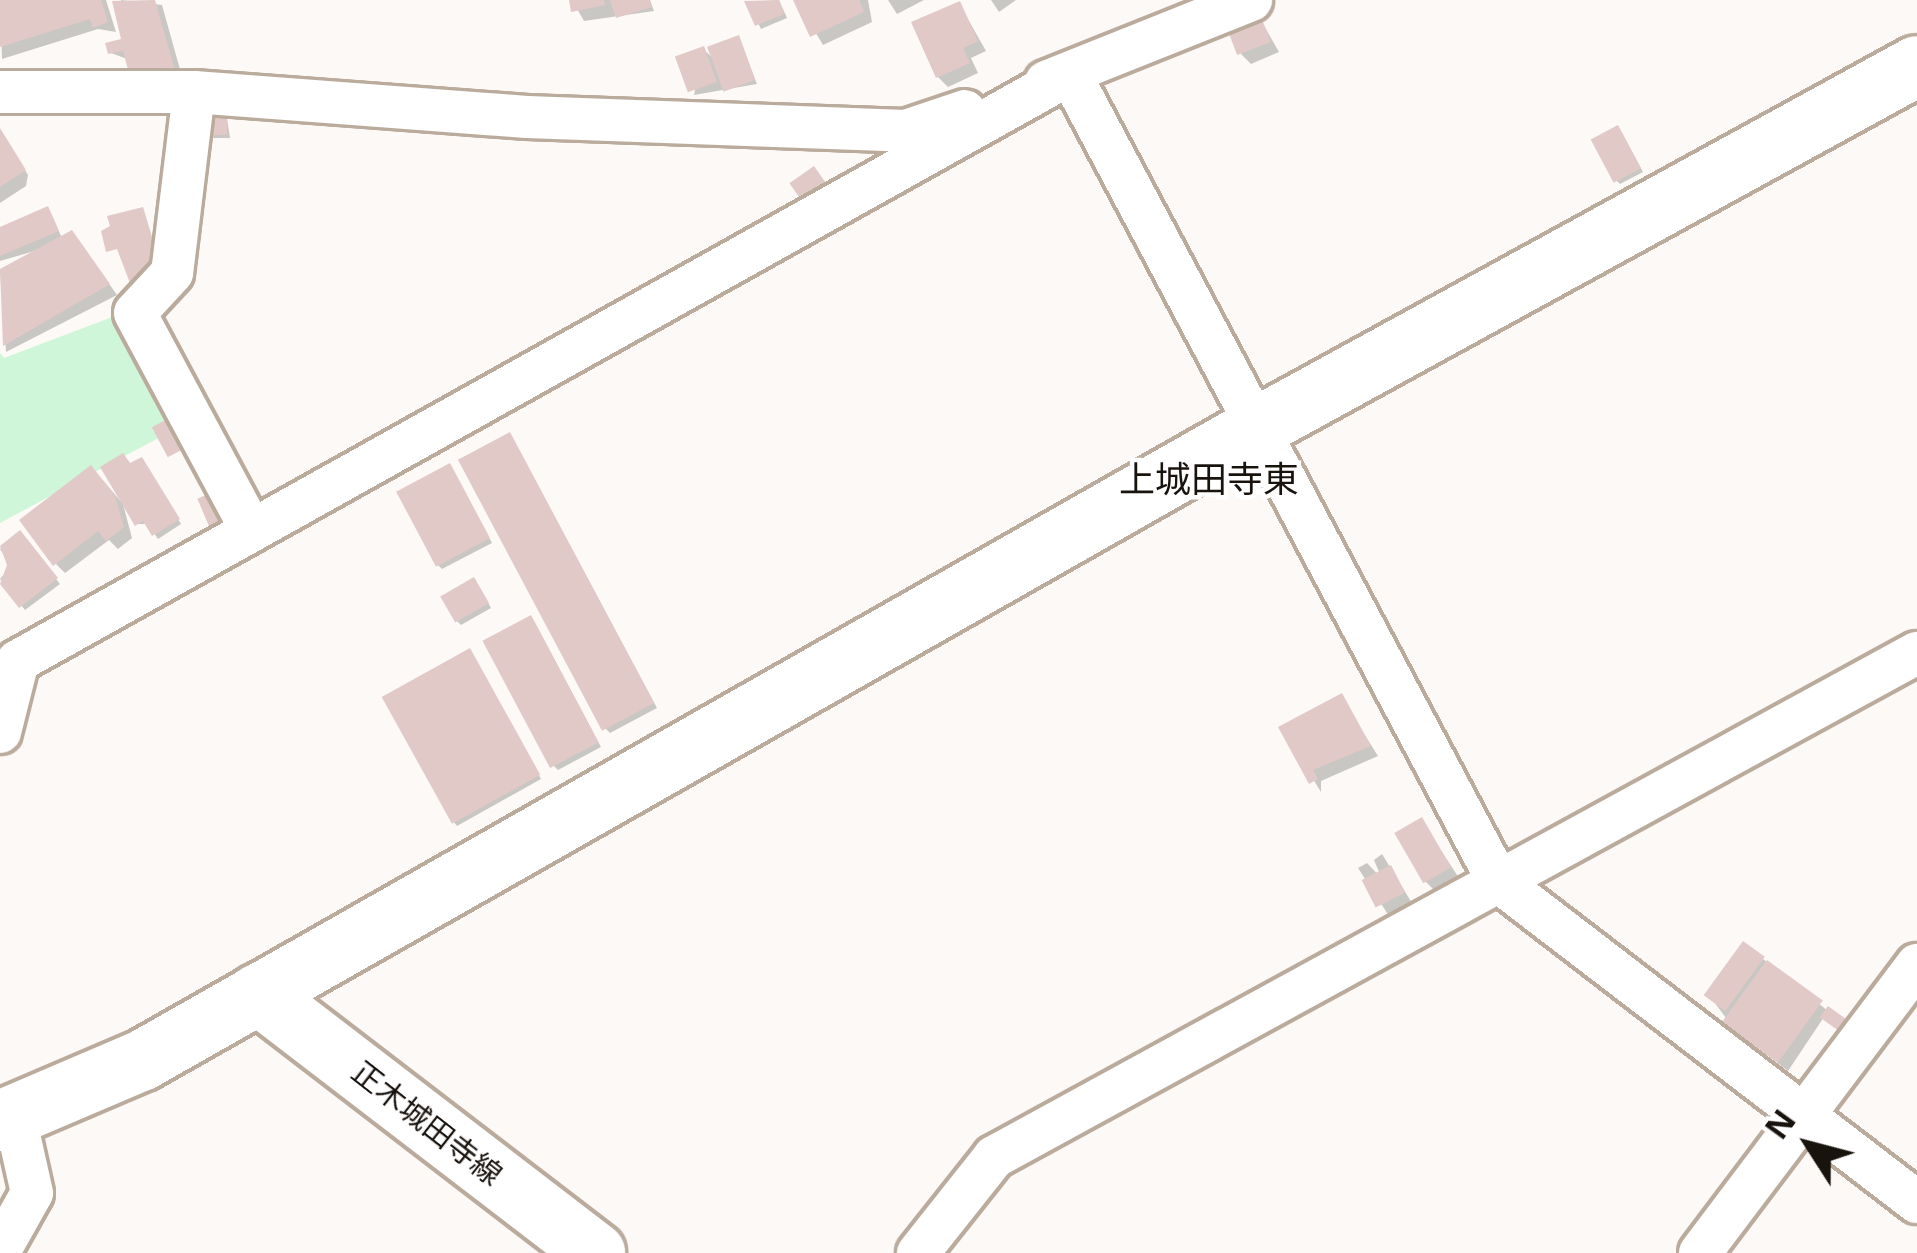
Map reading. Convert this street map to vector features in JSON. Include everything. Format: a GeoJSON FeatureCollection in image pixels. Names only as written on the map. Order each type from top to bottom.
{"type":"FeatureCollection","features":[{"type":"Feature","properties":{"kind":"street"},"geometry":{"type":"LineString","coordinates":[[0,92],[194,92],[527,117],[906,131],[1070,74],[1251,0]]}},
{"type":"Feature","properties":{"kind":"street"},"geometry":{"type":"LineString","coordinates":[[0,1250],[32,1193],[8,1119],[143,1060],[1258,427],[1917,66]]}},
{"type":"Feature","properties":{"kind":"street"},"geometry":{"type":"LineString","coordinates":[[1070,74],[1498,881],[1917,1202]]}},
{"type":"Feature","properties":{"kind":"street"},"geometry":{"type":"LineString","coordinates":[[0,732],[18,662],[1070,74]]}},
{"type":"Feature","properties":{"kind":"street"},"geometry":{"type":"LineString","coordinates":[[194,92],[172,273],[135,313],[252,531]]}},
{"type":"Feature","properties":{"kind":"street"},"geometry":{"type":"LineString","coordinates":[[918,1253],[994,1157],[1917,653]]}},
{"type":"Feature","properties":{"kind":"street"},"geometry":{"type":"LineString","coordinates":[[1700,1253],[1917,965]]}},
{"type":"Feature","properties":{"kind":"street","name":"正木城田寺線"},"geometry":{"type":"LineString","coordinates":[[258,994],[596,1253]]}},
{"type":"Feature","properties":{"kind":"green space"},"geometry":{"type":"Polygon","coordinates":[[[115,316],[177,428],[0,523],[0,353],[4,358],[115,316]]]}},
{"type":"Feature","properties":{"kind":"building"},"geometry":{"type":"Polygon","coordinates":[[[0,0],[101,0],[108,22],[93,28],[90,19],[0,47],[0,0]]]}},
{"type":"Feature","properties":{"kind":"building"},"geometry":{"type":"Polygon","coordinates":[[[155,0],[175,71],[131,81],[123,51],[108,54],[105,43],[121,39],[112,1],[155,0]]]}},
{"type":"Feature","properties":{"kind":"building"},"geometry":{"type":"Polygon","coordinates":[[[569,0],[604,0],[605,5],[571,12],[569,0]]]}},
{"type":"Feature","properties":{"kind":"building"},"geometry":{"type":"Polygon","coordinates":[[[610,0],[649,0],[652,7],[616,18],[610,0]]]}},
{"type":"Feature","properties":{"kind":"building"},"geometry":{"type":"Polygon","coordinates":[[[779,0],[784,14],[755,26],[744,1],[779,0]]]}},
{"type":"Feature","properties":{"kind":"building"},"geometry":{"type":"Polygon","coordinates":[[[793,0],[859,0],[864,12],[810,37],[793,0]]]}},
{"type":"Feature","properties":{"kind":"building"},"geometry":{"type":"Polygon","coordinates":[[[960,1],[978,41],[963,48],[970,63],[936,78],[911,22],[960,1]]]}},
{"type":"Feature","properties":{"kind":"building"},"geometry":{"type":"Polygon","coordinates":[[[1260,14],[1271,42],[1237,55],[1226,27],[1260,14]]]}},
{"type":"Feature","properties":{"kind":"building"},"geometry":{"type":"Polygon","coordinates":[[[739,35],[755,80],[723,92],[707,47],[739,35]]]}},
{"type":"Feature","properties":{"kind":"building"},"geometry":{"type":"Polygon","coordinates":[[[704,46],[717,82],[688,92],[675,57],[704,46]]]}},
{"type":"Feature","properties":{"kind":"building"},"geometry":{"type":"Polygon","coordinates":[[[208,109],[227,109],[227,135],[208,135],[208,109]]]}},
{"type":"Feature","properties":{"kind":"building"},"geometry":{"type":"Polygon","coordinates":[[[1618,125],[1641,168],[1614,183],[1591,140],[1618,125]]]}},
{"type":"Feature","properties":{"kind":"building"},"geometry":{"type":"Polygon","coordinates":[[[0,128],[26,170],[0,187],[0,128]]]}},
{"type":"Feature","properties":{"kind":"building"},"geometry":{"type":"Polygon","coordinates":[[[814,166],[832,192],[808,209],[789,183],[814,166]]]}},
{"type":"Feature","properties":{"kind":"building"},"geometry":{"type":"Polygon","coordinates":[[[48,206],[59,231],[0,256],[0,227],[48,206]]]}},
{"type":"Feature","properties":{"kind":"building"},"geometry":{"type":"Polygon","coordinates":[[[143,207],[162,270],[133,291],[117,249],[106,252],[101,231],[110,226],[107,216],[143,207]]]}},
{"type":"Feature","properties":{"kind":"building"},"geometry":{"type":"Polygon","coordinates":[[[72,230],[110,284],[3,346],[0,269],[72,230]]]}},
{"type":"Feature","properties":{"kind":"building"},"geometry":{"type":"Polygon","coordinates":[[[173,416],[189,446],[168,457],[152,427],[173,416]]]}},
{"type":"Feature","properties":{"kind":"building"},"geometry":{"type":"Polygon","coordinates":[[[510,432],[654,703],[602,731],[458,460],[510,432]]]}},
{"type":"Feature","properties":{"kind":"building"},"geometry":{"type":"Polygon","coordinates":[[[123,453],[130,463],[142,457],[180,519],[152,536],[143,521],[135,526],[100,467],[123,453]]]}},
{"type":"Feature","properties":{"kind":"building"},"geometry":{"type":"Polygon","coordinates":[[[450,463],[490,538],[436,567],[396,492],[450,463]]]}},
{"type":"Feature","properties":{"kind":"building"},"geometry":{"type":"Polygon","coordinates":[[[91,465],[115,496],[124,527],[106,541],[98,531],[53,566],[19,520],[91,465]]]}},
{"type":"Feature","properties":{"kind":"building"},"geometry":{"type":"Polygon","coordinates":[[[213,492],[229,530],[213,536],[197,499],[213,492]]]}},
{"type":"Feature","properties":{"kind":"building"},"geometry":{"type":"Polygon","coordinates":[[[20,530],[58,578],[19,608],[0,584],[7,565],[0,546],[20,530]]]}},
{"type":"Feature","properties":{"kind":"building"},"geometry":{"type":"Polygon","coordinates":[[[474,577],[489,603],[455,622],[440,596],[474,577]]]}},
{"type":"Feature","properties":{"kind":"building"},"geometry":{"type":"Polygon","coordinates":[[[531,615],[599,742],[550,768],[482,641],[531,615]]]}},
{"type":"Feature","properties":{"kind":"building"},"geometry":{"type":"Polygon","coordinates":[[[470,648],[540,775],[452,824],[382,697],[470,648]]]}},
{"type":"Feature","properties":{"kind":"building"},"geometry":{"type":"Polygon","coordinates":[[[1342,693],[1371,746],[1313,770],[1318,779],[1309,784],[1278,727],[1342,693]]]}},
{"type":"Feature","properties":{"kind":"building"},"geometry":{"type":"Polygon","coordinates":[[[1422,817],[1451,867],[1423,883],[1394,833],[1422,817]]]}},
{"type":"Feature","properties":{"kind":"building"},"geometry":{"type":"Polygon","coordinates":[[[1391,865],[1405,893],[1376,908],[1362,880],[1391,865]]]}},
{"type":"Feature","properties":{"kind":"building"},"geometry":{"type":"Polygon","coordinates":[[[1743,941],[1765,957],[1725,1011],[1704,995],[1743,941]]]}},
{"type":"Feature","properties":{"kind":"building"},"geometry":{"type":"Polygon","coordinates":[[[1767,960],[1823,1001],[1778,1063],[1722,1022],[1767,960]]]}},
{"type":"Feature","properties":{"kind":"building"},"geometry":{"type":"Polygon","coordinates":[[[1828,1006],[1849,1021],[1841,1033],[1820,1017],[1828,1006]]]}},
{"type":"Feature","properties":{"kind":"district","name":"上城田寺東"},"geometry":{"type":"Point","coordinates":[1209,479]}}]}
